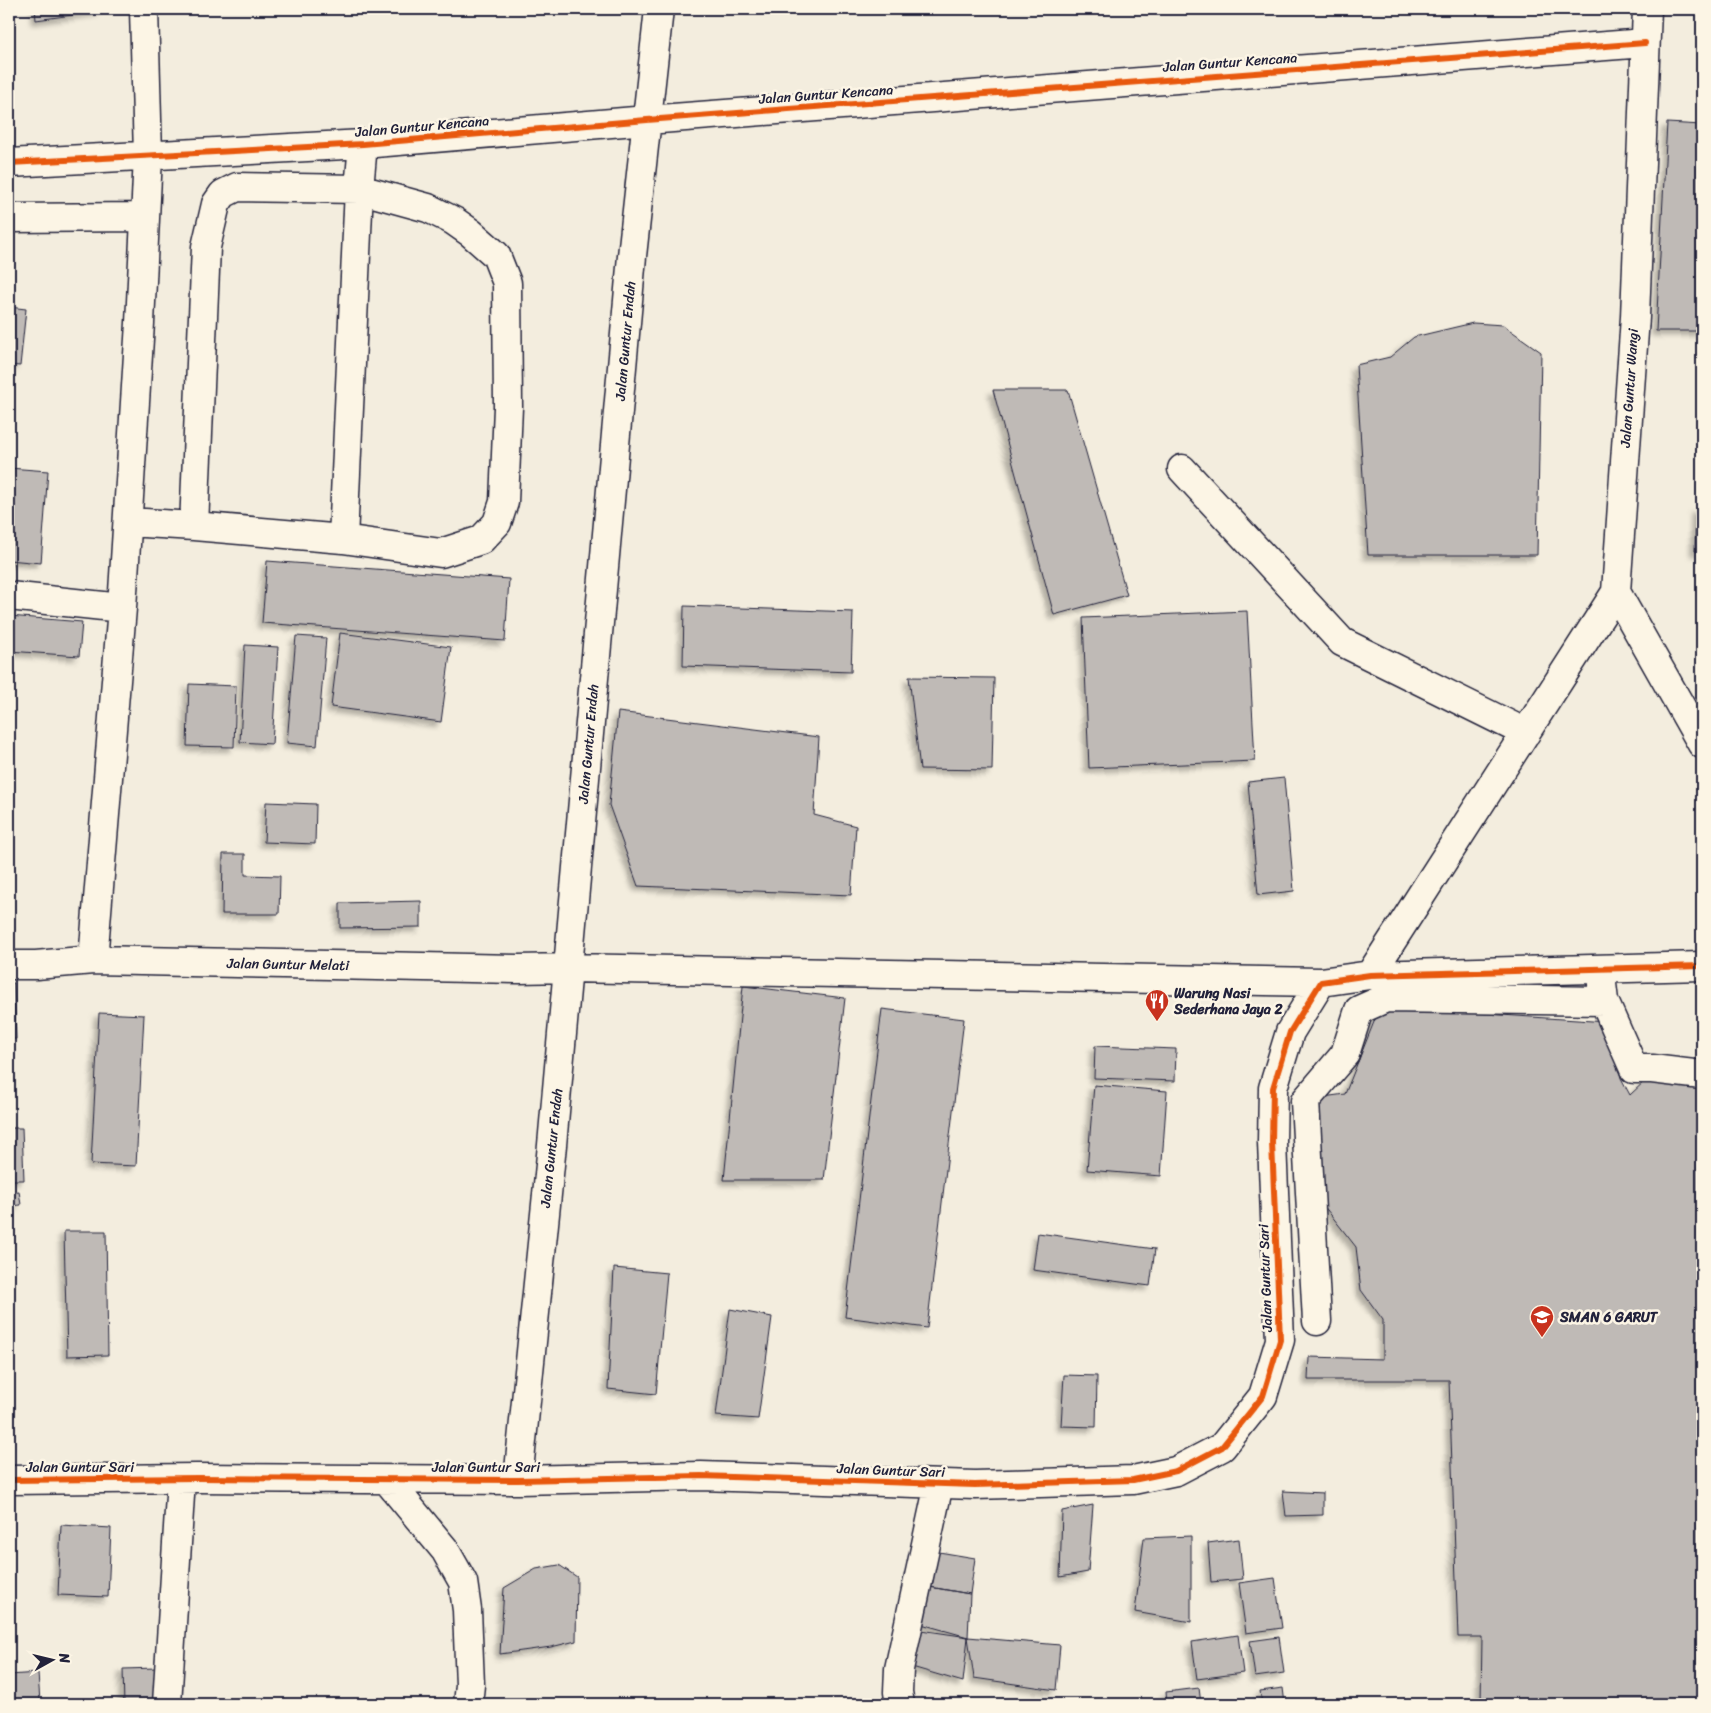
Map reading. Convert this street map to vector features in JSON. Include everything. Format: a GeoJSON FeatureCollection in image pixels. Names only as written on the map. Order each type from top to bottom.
{"type":"FeatureCollection","features":[{"type":"Feature","properties":{"kind":"street"},"geometry":{"type":"LineString","coordinates":[[93,960],[122,608],[145,217],[148,156],[144,9]]}},
{"type":"Feature","properties":{"kind":"street","name":"Jalan Guntur Endah"},"geometry":{"type":"LineString","coordinates":[[518,1480],[552,1144],[631,266],[659,9]]}},
{"type":"Feature","properties":{"kind":"street","name":"Jalan Guntur Wangi"},"geometry":{"type":"LineString","coordinates":[[1616,592],[1635,317],[1647,9]]}},
{"type":"Feature","properties":{"kind":"street","name":"Jalan Guntur Kencana"},"geometry":{"type":"LineString","coordinates":[[9,163],[363,144],[647,120],[1645,43]]}},
{"type":"Feature","properties":{"kind":"street"},"geometry":{"type":"LineString","coordinates":[[343,539],[359,188],[363,144]]}},
{"type":"Feature","properties":{"kind":"street"},"geometry":{"type":"LineString","coordinates":[[128,522],[343,539],[441,553],[481,540],[497,523],[504,502],[508,407],[507,283],[496,256],[472,233],[454,221],[428,208],[359,188],[237,187],[223,194],[216,204],[206,247],[194,526]]}},
{"type":"Feature","properties":{"kind":"street"},"geometry":{"type":"LineString","coordinates":[[9,218],[145,217]]}},
{"type":"Feature","properties":{"kind":"street"},"geometry":{"type":"LineString","coordinates":[[1182,469],[1342,642],[1526,733]]}},
{"type":"Feature","properties":{"kind":"street"},"geometry":{"type":"LineString","coordinates":[[1370,975],[1616,592],[1702,744]]}},
{"type":"Feature","properties":{"kind":"street"},"geometry":{"type":"LineString","coordinates":[[9,596],[122,608]]}},
{"type":"Feature","properties":{"kind":"street","name":"Jalan Guntur Melati"},"geometry":{"type":"LineString","coordinates":[[9,965],[36,965],[93,960],[1321,982]]}},
{"type":"Feature","properties":{"kind":"street"},"geometry":{"type":"LineString","coordinates":[[1321,982],[1370,975],[1702,966]]}},
{"type":"Feature","properties":{"kind":"street"},"geometry":{"type":"LineString","coordinates":[[1600,969],[1604,1001],[1634,1069],[1702,1075]]}},
{"type":"Feature","properties":{"kind":"street","name":"Jalan Guntur Sari"},"geometry":{"type":"LineString","coordinates":[[9,1480],[181,1478],[518,1480],[701,1476],[975,1485],[1133,1480],[1176,1471],[1222,1447],[1263,1396],[1280,1340],[1272,1142],[1273,1088],[1290,1032],[1321,982]]}},
{"type":"Feature","properties":{"kind":"street"},"geometry":{"type":"LineString","coordinates":[[1317,1321],[1305,1101],[1345,1054],[1359,1010],[1386,998],[1604,1001]]}},
{"type":"Feature","properties":{"kind":"street"},"geometry":{"type":"LineString","coordinates":[[167,1704],[181,1478]]}},
{"type":"Feature","properties":{"kind":"street"},"geometry":{"type":"LineString","coordinates":[[387,1480],[445,1550],[463,1582],[467,1610],[470,1685],[468,1704]]}},
{"type":"Feature","properties":{"kind":"street"},"geometry":{"type":"LineString","coordinates":[[900,1704],[898,1692],[899,1669],[939,1484]]}},
{"type":"Feature","properties":{"kind":"building"},"geometry":{"type":"Polygon","coordinates":[[[35,9],[102,9],[102,11],[36,20],[35,9]]]}},
{"type":"Feature","properties":{"kind":"building"},"geometry":{"type":"Polygon","coordinates":[[[1667,123],[1702,125],[1702,331],[1656,331],[1667,123]]]}},
{"type":"Feature","properties":{"kind":"building"},"geometry":{"type":"Polygon","coordinates":[[[9,307],[26,309],[20,366],[9,365],[9,307]]]}},
{"type":"Feature","properties":{"kind":"building"},"geometry":{"type":"Polygon","coordinates":[[[1473,323],[1503,325],[1541,352],[1537,555],[1368,555],[1356,365],[1390,357],[1414,337],[1473,323]]]}},
{"type":"Feature","properties":{"kind":"building"},"geometry":{"type":"Polygon","coordinates":[[[993,390],[1068,390],[1127,595],[1054,615],[993,390]]]}},
{"type":"Feature","properties":{"kind":"building"},"geometry":{"type":"Polygon","coordinates":[[[9,468],[48,471],[41,563],[9,560],[9,468]]]}},
{"type":"Feature","properties":{"kind":"building"},"geometry":{"type":"Polygon","coordinates":[[[1696,509],[1702,510],[1702,552],[1695,551],[1696,509]]]}},
{"type":"Feature","properties":{"kind":"building"},"geometry":{"type":"Polygon","coordinates":[[[267,561],[509,579],[505,641],[262,623],[267,561]]]}},
{"type":"Feature","properties":{"kind":"building"},"geometry":{"type":"Polygon","coordinates":[[[684,606],[853,612],[851,672],[683,666],[684,606]]]}},
{"type":"Feature","properties":{"kind":"building"},"geometry":{"type":"Polygon","coordinates":[[[1247,611],[1255,761],[1089,768],[1083,618],[1247,611]]]}},
{"type":"Feature","properties":{"kind":"building"},"geometry":{"type":"Polygon","coordinates":[[[9,616],[82,622],[79,656],[9,651],[9,616]]]}},
{"type":"Feature","properties":{"kind":"building"},"geometry":{"type":"Polygon","coordinates":[[[340,633],[451,647],[441,722],[331,707],[340,633]]]}},
{"type":"Feature","properties":{"kind":"building"},"geometry":{"type":"Polygon","coordinates":[[[296,636],[326,638],[317,746],[287,743],[296,636]]]}},
{"type":"Feature","properties":{"kind":"building"},"geometry":{"type":"Polygon","coordinates":[[[245,645],[278,647],[272,744],[240,742],[245,645]]]}},
{"type":"Feature","properties":{"kind":"building"},"geometry":{"type":"Polygon","coordinates":[[[909,677],[994,678],[992,770],[920,769],[909,677]]]}},
{"type":"Feature","properties":{"kind":"building"},"geometry":{"type":"Polygon","coordinates":[[[189,684],[236,686],[234,747],[187,746],[189,684]]]}},
{"type":"Feature","properties":{"kind":"building"},"geometry":{"type":"Polygon","coordinates":[[[618,712],[819,737],[814,815],[856,826],[851,895],[638,886],[609,805],[618,712]]]}},
{"type":"Feature","properties":{"kind":"building"},"geometry":{"type":"Polygon","coordinates":[[[1284,778],[1294,891],[1258,895],[1248,782],[1284,778]]]}},
{"type":"Feature","properties":{"kind":"building"},"geometry":{"type":"Polygon","coordinates":[[[266,802],[316,804],[315,844],[264,842],[266,802]]]}},
{"type":"Feature","properties":{"kind":"building"},"geometry":{"type":"Polygon","coordinates":[[[223,854],[245,854],[245,875],[280,876],[279,914],[222,914],[223,854]]]}},
{"type":"Feature","properties":{"kind":"building"},"geometry":{"type":"Polygon","coordinates":[[[421,901],[421,927],[340,928],[340,903],[421,901]]]}},
{"type":"Feature","properties":{"kind":"building"},"geometry":{"type":"Polygon","coordinates":[[[9,983],[14,983],[16,1039],[9,1039],[9,983]]]}},
{"type":"Feature","properties":{"kind":"building"},"geometry":{"type":"Polygon","coordinates":[[[743,986],[845,998],[824,1180],[724,1180],[743,986]]]}},
{"type":"Feature","properties":{"kind":"building","name":"SMAN 6 GARUT"},"geometry":{"type":"Polygon","coordinates":[[[1380,1007],[1607,1022],[1621,1078],[1630,1095],[1648,1078],[1658,1084],[1702,1086],[1702,1704],[1481,1704],[1482,1637],[1458,1637],[1449,1380],[1308,1380],[1309,1357],[1383,1359],[1383,1320],[1361,1290],[1356,1247],[1320,1201],[1316,1098],[1345,1094],[1380,1007]]]}},
{"type":"Feature","properties":{"kind":"building"},"geometry":{"type":"Polygon","coordinates":[[[882,1009],[964,1019],[927,1328],[845,1317],[882,1009]]]}},
{"type":"Feature","properties":{"kind":"building"},"geometry":{"type":"Polygon","coordinates":[[[99,1013],[144,1015],[136,1166],[91,1164],[99,1013]]]}},
{"type":"Feature","properties":{"kind":"building"},"geometry":{"type":"Polygon","coordinates":[[[1095,1046],[1176,1049],[1175,1081],[1094,1078],[1095,1046]]]}},
{"type":"Feature","properties":{"kind":"building"},"geometry":{"type":"Polygon","coordinates":[[[1094,1085],[1167,1091],[1161,1176],[1087,1170],[1094,1085]]]}},
{"type":"Feature","properties":{"kind":"building"},"geometry":{"type":"Polygon","coordinates":[[[9,1128],[22,1128],[24,1180],[9,1180],[9,1128]]]}},
{"type":"Feature","properties":{"kind":"building"},"geometry":{"type":"Polygon","coordinates":[[[19,1191],[21,1205],[9,1206],[9,1192],[19,1191]]]}},
{"type":"Feature","properties":{"kind":"building"},"geometry":{"type":"Polygon","coordinates":[[[64,1231],[106,1231],[108,1355],[67,1356],[64,1231]]]}},
{"type":"Feature","properties":{"kind":"building"},"geometry":{"type":"Polygon","coordinates":[[[1038,1233],[1155,1249],[1150,1286],[1033,1270],[1038,1233]]]}},
{"type":"Feature","properties":{"kind":"building"},"geometry":{"type":"Polygon","coordinates":[[[614,1268],[667,1273],[656,1394],[608,1389],[614,1268]]]}},
{"type":"Feature","properties":{"kind":"building"},"geometry":{"type":"Polygon","coordinates":[[[730,1309],[772,1317],[758,1419],[716,1416],[730,1309]]]}},
{"type":"Feature","properties":{"kind":"building"},"geometry":{"type":"Polygon","coordinates":[[[1064,1375],[1097,1376],[1096,1427],[1061,1426],[1064,1375]]]}},
{"type":"Feature","properties":{"kind":"building"},"geometry":{"type":"Polygon","coordinates":[[[1283,1491],[1323,1493],[1323,1515],[1286,1516],[1283,1491]]]}},
{"type":"Feature","properties":{"kind":"building"},"geometry":{"type":"Polygon","coordinates":[[[1093,1505],[1088,1572],[1060,1577],[1062,1511],[1093,1505]]]}},
{"type":"Feature","properties":{"kind":"building"},"geometry":{"type":"Polygon","coordinates":[[[61,1525],[111,1528],[108,1597],[58,1595],[61,1525]]]}},
{"type":"Feature","properties":{"kind":"building"},"geometry":{"type":"Polygon","coordinates":[[[1191,1536],[1191,1622],[1135,1612],[1144,1538],[1191,1536]]]}},
{"type":"Feature","properties":{"kind":"building"},"geometry":{"type":"Polygon","coordinates":[[[1239,1539],[1243,1579],[1211,1582],[1208,1543],[1239,1539]]]}},
{"type":"Feature","properties":{"kind":"building"},"geometry":{"type":"Polygon","coordinates":[[[933,1551],[975,1558],[970,1594],[924,1586],[933,1551]]]}},
{"type":"Feature","properties":{"kind":"building"},"geometry":{"type":"Polygon","coordinates":[[[559,1565],[577,1577],[576,1641],[551,1647],[500,1654],[504,1588],[536,1569],[559,1565]]]}},
{"type":"Feature","properties":{"kind":"building"},"geometry":{"type":"Polygon","coordinates":[[[1275,1578],[1282,1628],[1246,1633],[1239,1583],[1275,1578]]]}},
{"type":"Feature","properties":{"kind":"building"},"geometry":{"type":"Polygon","coordinates":[[[924,1586],[970,1594],[968,1637],[914,1622],[924,1586]]]}},
{"type":"Feature","properties":{"kind":"building"},"geometry":{"type":"Polygon","coordinates":[[[914,1629],[968,1637],[963,1682],[912,1667],[914,1629]]]}},
{"type":"Feature","properties":{"kind":"building"},"geometry":{"type":"Polygon","coordinates":[[[1238,1635],[1243,1673],[1197,1679],[1192,1642],[1238,1635]]]}},
{"type":"Feature","properties":{"kind":"building"},"geometry":{"type":"Polygon","coordinates":[[[968,1637],[1060,1645],[1056,1690],[974,1678],[968,1637]]]}},
{"type":"Feature","properties":{"kind":"building"},"geometry":{"type":"Polygon","coordinates":[[[1279,1637],[1284,1673],[1255,1677],[1250,1641],[1279,1637]]]}},
{"type":"Feature","properties":{"kind":"building"},"geometry":{"type":"Polygon","coordinates":[[[156,1668],[156,1704],[124,1704],[123,1669],[156,1668]]]}},
{"type":"Feature","properties":{"kind":"building"},"geometry":{"type":"Polygon","coordinates":[[[38,1673],[40,1702],[9,1704],[9,1675],[38,1673]]]}},
{"type":"Feature","properties":{"kind":"building"},"geometry":{"type":"Polygon","coordinates":[[[1199,1688],[1201,1704],[1167,1704],[1166,1692],[1199,1688]]]}},
{"type":"Feature","properties":{"kind":"building"},"geometry":{"type":"Polygon","coordinates":[[[1283,1688],[1285,1704],[1262,1704],[1260,1691],[1283,1688]]]}},
{"type":"Feature","properties":{"kind":"cycle path"},"geometry":{"type":"LineString","coordinates":[[9,163],[363,144],[647,120],[1645,43]]}},
{"type":"Feature","properties":{"kind":"cycle path"},"geometry":{"type":"LineString","coordinates":[[9,1480],[197,1478],[518,1480],[701,1476],[975,1485],[1133,1480],[1176,1471],[1222,1447],[1263,1396],[1280,1340],[1272,1142],[1273,1088],[1290,1032],[1321,982],[1370,975],[1702,966]]}},
{"type":"Feature","properties":{"kind":"place","name":"Warung Nasi Sederhana Jaya 2"},"geometry":{"type":"Point","coordinates":[1157,1022]}},
{"type":"Feature","properties":{"kind":"place","name":"SMAN 6 GARUT"},"geometry":{"type":"Point","coordinates":[1542,1338]}}]}
